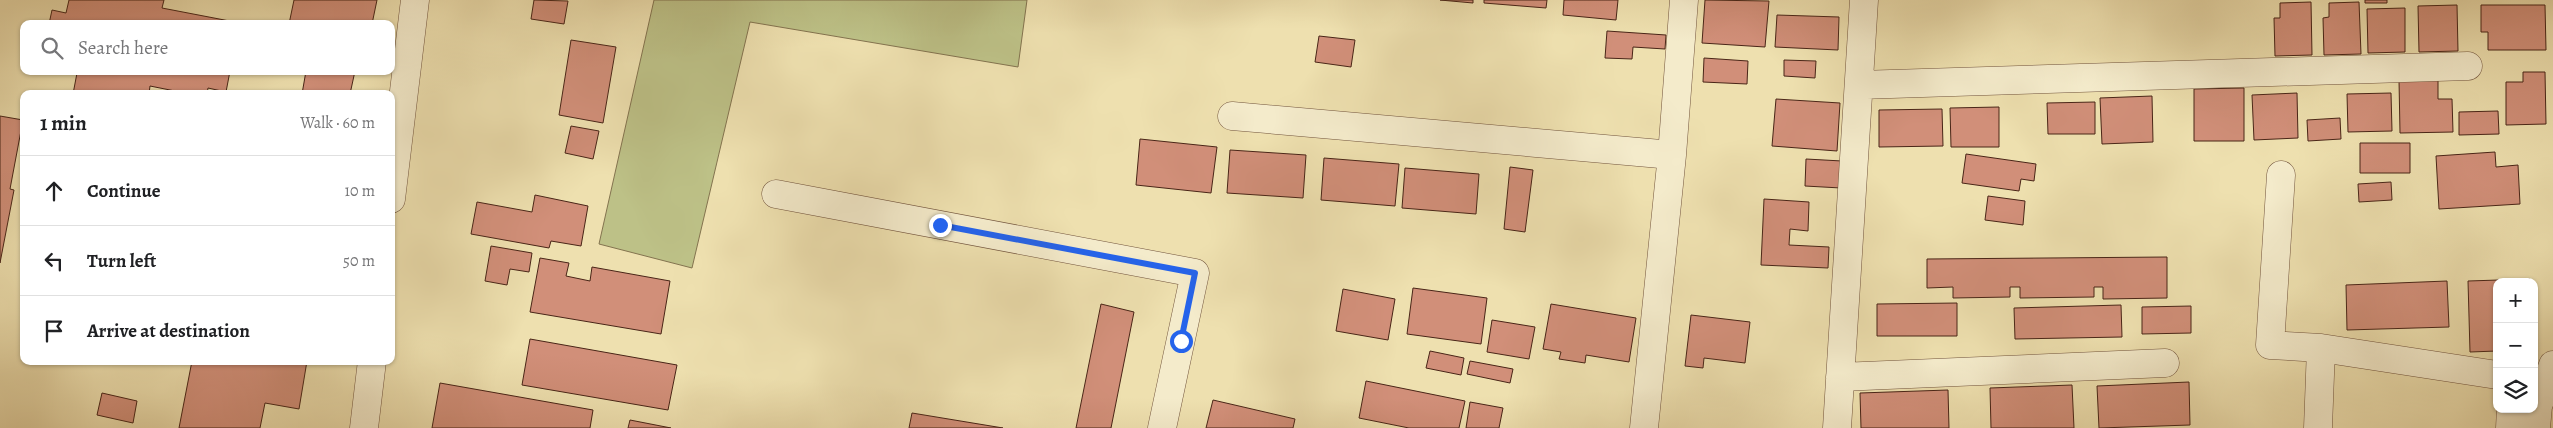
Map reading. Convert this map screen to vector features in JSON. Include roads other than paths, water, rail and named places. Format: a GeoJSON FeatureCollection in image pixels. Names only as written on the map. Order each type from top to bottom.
{"type":"FeatureCollection","features":[{"type":"Feature","properties":{"kind":"street"},"geometry":{"type":"LineString","coordinates":[[395,166],[415,0]]}},
{"type":"Feature","properties":{"kind":"street"},"geometry":{"type":"LineString","coordinates":[[1644,428],[1672,155],[1684,0]]}},
{"type":"Feature","properties":{"kind":"street"},"geometry":{"type":"LineString","coordinates":[[1837,428],[1864,0]]}},
{"type":"Feature","properties":{"kind":"street"},"geometry":{"type":"LineString","coordinates":[[1858,85],[2468,66]]}},
{"type":"Feature","properties":{"kind":"street"},"geometry":{"type":"LineString","coordinates":[[1232,116],[1672,155]]}},
{"type":"Feature","properties":{"kind":"street"},"geometry":{"type":"LineString","coordinates":[[2281,175],[2270,345],[2321,348],[2493,374]]}},
{"type":"Feature","properties":{"kind":"street"},"geometry":{"type":"LineString","coordinates":[[776,194],[1195,273],[1162,428]]}},
{"type":"Feature","properties":{"kind":"street"},"geometry":{"type":"LineString","coordinates":[[2318,428],[2321,348]]}},
{"type":"Feature","properties":{"kind":"street"},"geometry":{"type":"LineString","coordinates":[[1840,377],[2165,363]]}},
{"type":"Feature","properties":{"kind":"street"},"geometry":{"type":"LineString","coordinates":[[364,428],[372,365]]}},
{"type":"Feature","properties":{"kind":"street"},"geometry":{"type":"LineString","coordinates":[[2536,428],[2538,406],[2553,365]]}},
{"type":"Feature","properties":{"kind":"street"},"geometry":{"type":"LineString","coordinates":[[2510,428],[2511,413]]}}]}
